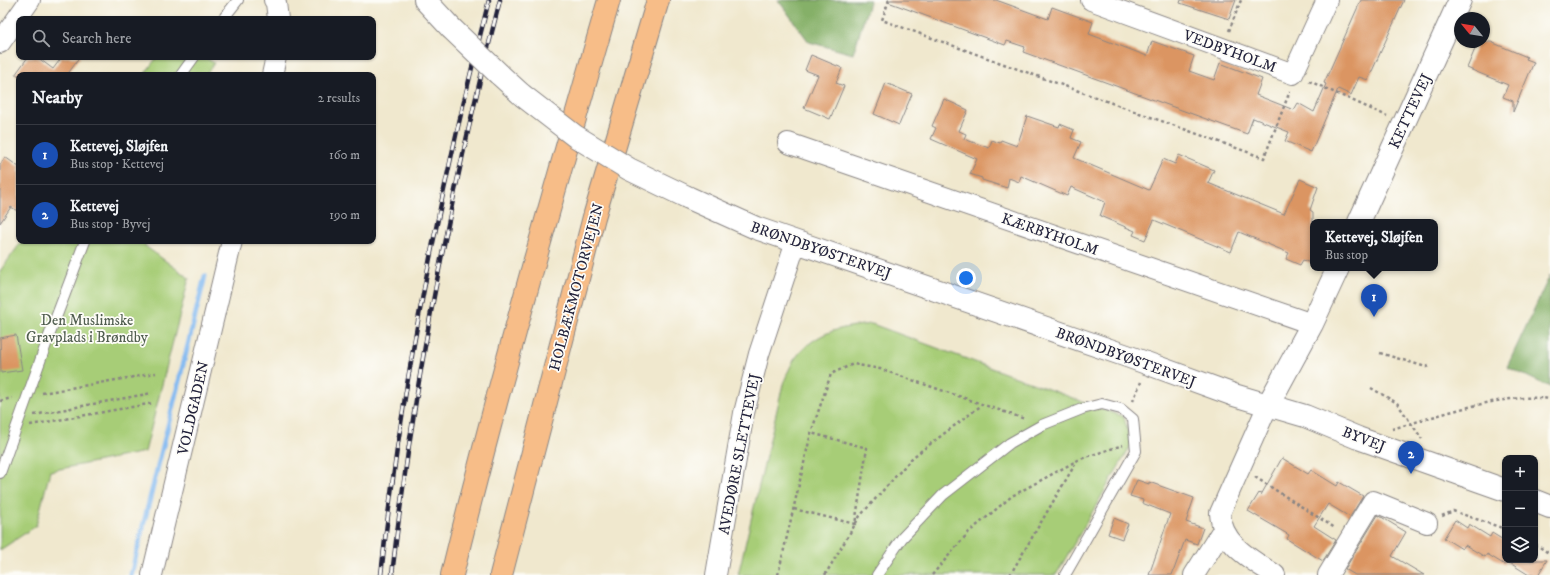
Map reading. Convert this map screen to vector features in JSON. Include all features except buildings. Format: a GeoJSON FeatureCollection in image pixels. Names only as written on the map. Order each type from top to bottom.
{"type":"FeatureCollection","features":[{"type":"Feature","properties":{"kind":"highway"},"geometry":{"type":"LineString","coordinates":[[452,575],[467,514],[552,200],[608,0]]}},
{"type":"Feature","properties":{"kind":"highway","name":"HOLBÆKMOTORVEJEN"},"geometry":{"type":"LineString","coordinates":[[501,575],[594,216],[658,0]]}},
{"type":"Feature","properties":{"kind":"street"},"geometry":{"type":"LineString","coordinates":[[19,16],[30,0]]}},
{"type":"Feature","properties":{"kind":"street"},"geometry":{"type":"LineString","coordinates":[[274,0],[276,3],[278,16]]}},
{"type":"Feature","properties":{"kind":"street","name":"BRØNDBYØSTERVEJ"},"geometry":{"type":"LineString","coordinates":[[426,0],[451,28],[522,95],[575,136],[629,169],[687,197],[756,228],[1234,395],[1268,405]]}},
{"type":"Feature","properties":{"kind":"street","name":"VEDBYHOLM"},"geometry":{"type":"LineString","coordinates":[[1091,0],[1293,74],[1327,0]]}},
{"type":"Feature","properties":{"kind":"street","name":"KETTEVEJ"},"geometry":{"type":"LineString","coordinates":[[1360,219],[1460,0]]}},
{"type":"Feature","properties":{"kind":"street"},"geometry":{"type":"LineString","coordinates":[[0,42],[16,20]]}},
{"type":"Feature","properties":{"kind":"street"},"geometry":{"type":"LineString","coordinates":[[273,72],[275,60]]}},
{"type":"Feature","properties":{"kind":"street","name":"KÆRBYHOLM"},"geometry":{"type":"LineString","coordinates":[[788,143],[1312,324]]}},
{"type":"Feature","properties":{"kind":"street","name":"AVEDØRE SLETTEVEJ"},"geometry":{"type":"LineString","coordinates":[[716,575],[744,413],[759,354],[796,242]]}},
{"type":"Feature","properties":{"kind":"street","name":"VOLDGADEN"},"geometry":{"type":"LineString","coordinates":[[152,575],[231,244]]}},
{"type":"Feature","properties":{"kind":"street"},"geometry":{"type":"LineString","coordinates":[[1275,575],[1238,550],[1223,529],[1220,513],[1268,405],[1312,324],[1337,271]]}},
{"type":"Feature","properties":{"kind":"street","name":"BYVEJ"},"geometry":{"type":"LineString","coordinates":[[1268,405],[1305,416],[1358,438],[1502,489]]}},
{"type":"Feature","properties":{"kind":"street"},"geometry":{"type":"LineString","coordinates":[[1328,575],[1373,501],[1427,523]]}},
{"type":"Feature","properties":{"kind":"street"},"geometry":{"type":"LineString","coordinates":[[1538,502],[1550,507]]}},
{"type":"Feature","properties":{"kind":"street"},"geometry":{"type":"LineString","coordinates":[[1194,575],[1223,529]]}},
{"type":"Feature","properties":{"kind":"lane"},"geometry":{"type":"LineString","coordinates":[[225,16],[238,0]]}},
{"type":"Feature","properties":{"kind":"lane"},"geometry":{"type":"LineString","coordinates":[[183,72],[192,60]]}},
{"type":"Feature","properties":{"kind":"lane"},"geometry":{"type":"LineString","coordinates":[[0,473],[84,244]]}},
{"type":"Feature","properties":{"kind":"lane"},"geometry":{"type":"LineString","coordinates":[[877,575],[902,538],[943,495],[1010,443],[1042,425],[1082,409],[1102,404],[1121,409],[1133,419],[1136,451],[1065,575]]}},
{"type":"Feature","properties":{"kind":"path"},"geometry":{"type":"LineString","coordinates":[[889,0],[882,20],[1264,158],[1293,86],[1293,74],[1404,124]]}},
{"type":"Feature","properties":{"kind":"path"},"geometry":{"type":"LineString","coordinates":[[1223,48],[1240,0]]}},
{"type":"Feature","properties":{"kind":"path"},"geometry":{"type":"LineString","coordinates":[[1380,353],[1426,367],[1431,366]]}},
{"type":"Feature","properties":{"kind":"path"},"geometry":{"type":"LineString","coordinates":[[778,575],[811,433],[831,374],[853,364],[880,369],[1042,425]]}},
{"type":"Feature","properties":{"kind":"path"},"geometry":{"type":"LineString","coordinates":[[1127,414],[1148,364]]}},
{"type":"Feature","properties":{"kind":"path"},"geometry":{"type":"LineString","coordinates":[[0,401],[156,373]]}},
{"type":"Feature","properties":{"kind":"path"},"geometry":{"type":"LineString","coordinates":[[1371,388],[1397,403],[1421,438],[1428,441]]}},
{"type":"Feature","properties":{"kind":"path"},"geometry":{"type":"LineString","coordinates":[[19,418],[152,393]]}},
{"type":"Feature","properties":{"kind":"path"},"geometry":{"type":"LineString","coordinates":[[1388,430],[1513,398],[1539,397],[1550,399]]}},
{"type":"Feature","properties":{"kind":"path"},"geometry":{"type":"LineString","coordinates":[[16,428],[154,403]]}},
{"type":"Feature","properties":{"kind":"path"},"geometry":{"type":"LineString","coordinates":[[825,575],[854,524],[913,457],[982,405]]}},
{"type":"Feature","properties":{"kind":"path"},"geometry":{"type":"LineString","coordinates":[[811,433],[867,448],[854,524]]}},
{"type":"Feature","properties":{"kind":"path"},"geometry":{"type":"LineString","coordinates":[[932,575],[969,532],[1012,496],[1078,461],[1135,441]]}},
{"type":"Feature","properties":{"kind":"path"},"geometry":{"type":"LineString","coordinates":[[1010,575],[1078,461]]}},
{"type":"Feature","properties":{"kind":"path"},"geometry":{"type":"LineString","coordinates":[[1239,468],[1351,538]]}},
{"type":"Feature","properties":{"kind":"path"},"geometry":{"type":"LineString","coordinates":[[794,509],[854,524]]}},
{"type":"Feature","properties":{"kind":"path"},"geometry":{"type":"LineString","coordinates":[[1427,523],[1453,511],[1502,528]]}},
{"type":"Feature","properties":{"kind":"path"},"geometry":{"type":"LineString","coordinates":[[1538,546],[1550,554]]}},
{"type":"Feature","properties":{"kind":"green space"},"geometry":{"type":"Polygon","coordinates":[[[778,0],[870,0],[853,54],[809,42],[778,0]]]}},
{"type":"Feature","properties":{"kind":"green space"},"geometry":{"type":"Polygon","coordinates":[[[155,60],[210,60],[214,63],[208,72],[146,72],[155,60]]]}},
{"type":"Feature","properties":{"kind":"green space","name":"Den Muslimske Gravplads i Brøndby"},"geometry":{"type":"Polygon","coordinates":[[[20,244],[145,244],[145,246],[189,278],[145,452],[50,471],[36,526],[0,550],[0,271],[20,244]]]}},
{"type":"Feature","properties":{"kind":"green space"},"geometry":{"type":"Polygon","coordinates":[[[1550,275],[1550,387],[1507,367],[1550,275]]]}},
{"type":"Feature","properties":{"kind":"green space"},"geometry":{"type":"Polygon","coordinates":[[[872,324],[1124,417],[1131,445],[1056,575],[738,575],[783,384],[789,369],[797,356],[805,348],[822,336],[840,329],[872,324]]]}},
{"type":"Feature","properties":{"kind":"waterway"},"geometry":{"type":"LineString","coordinates":[[131,575],[205,276]]}},
{"type":"Feature","properties":{"kind":"railway"},"geometry":{"type":"LineString","coordinates":[[381,575],[400,430],[424,286],[454,142],[489,0]]}},
{"type":"Feature","properties":{"kind":"railway"},"geometry":{"type":"LineString","coordinates":[[392,575],[411,430],[436,286],[466,142],[500,0]]}},
{"type":"Feature","properties":{"kind":"place","name":"Kettevej, Sløjfen"},"geometry":{"type":"Point","coordinates":[1374,317]}},
{"type":"Feature","properties":{"kind":"place","name":"Kettevej"},"geometry":{"type":"Point","coordinates":[1411,474]}}]}
